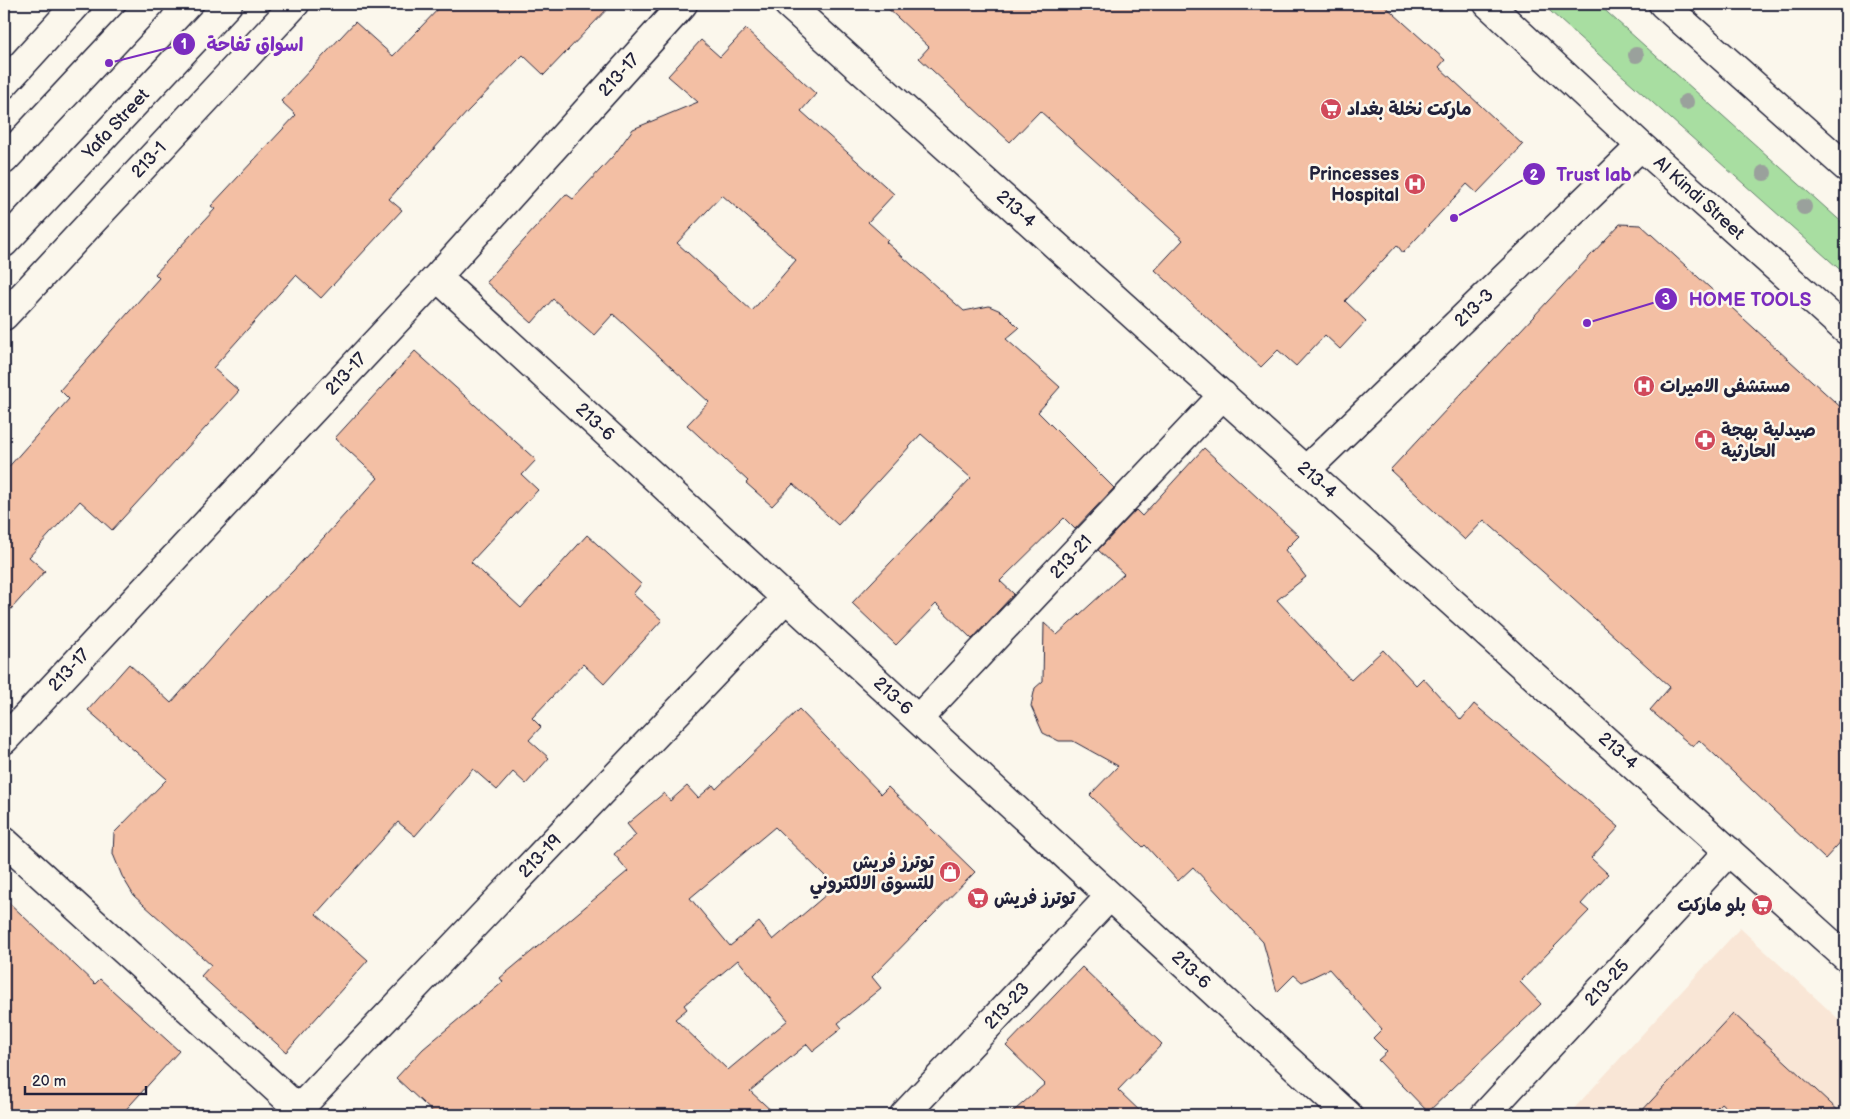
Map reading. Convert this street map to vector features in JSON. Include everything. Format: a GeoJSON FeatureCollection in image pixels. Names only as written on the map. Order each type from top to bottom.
{"type":"FeatureCollection","features":[{"type":"Feature","properties":{"kind":"main road"},"geometry":{"type":"LineString","coordinates":[[4,84],[77,4]]}},
{"type":"Feature","properties":{"kind":"main road"},"geometry":{"type":"LineString","coordinates":[[4,160],[150,4]]}},
{"type":"Feature","properties":{"kind":"main road","name":"Yafa Street"},"geometry":{"type":"LineString","coordinates":[[4,243],[228,4]]}},
{"type":"Feature","properties":{"kind":"main road","name":"213-1"},"geometry":{"type":"LineString","coordinates":[[4,316],[295,4]]}},
{"type":"Feature","properties":{"kind":"main road","name":"213-17"},"geometry":{"type":"LineString","coordinates":[[4,740],[437,277],[683,4]]}},
{"type":"Feature","properties":{"kind":"main road","name":"213-4"},"geometry":{"type":"LineString","coordinates":[[788,4],[1846,957]]}},
{"type":"Feature","properties":{"kind":"main road","name":"Al Kindi Street"},"geometry":{"type":"LineString","coordinates":[[1488,4],[1641,146],[1846,330]]}},
{"type":"Feature","properties":{"kind":"main road"},"geometry":{"type":"LineString","coordinates":[[1663,4],[1846,167]]}},
{"type":"Feature","properties":{"kind":"main road","name":"213-3"},"geometry":{"type":"LineString","coordinates":[[1306,470],[1641,146]]}},
{"type":"Feature","properties":{"kind":"main road","name":"213-6"},"geometry":{"type":"LineString","coordinates":[[437,277],[1348,1115]]}},
{"type":"Feature","properties":{"kind":"main road","name":"213-21"},"geometry":{"type":"LineString","coordinates":[[918,719],[1223,395]]}},
{"type":"Feature","properties":{"kind":"main road","name":"213-19"},"geometry":{"type":"LineString","coordinates":[[299,1113],[786,598]]}},
{"type":"Feature","properties":{"kind":"main road"},"geometry":{"type":"LineString","coordinates":[[4,842],[299,1113]]}},
{"type":"Feature","properties":{"kind":"main road","name":"213-25"},"geometry":{"type":"LineString","coordinates":[[1485,1115],[1729,851]]}},
{"type":"Feature","properties":{"kind":"main road","name":"213-23"},"geometry":{"type":"LineString","coordinates":[[904,1115],[1110,896]]}},
{"type":"Feature","properties":{"kind":"shaded area"},"geometry":{"type":"Polygon","coordinates":[[[1740,928],[1846,1026],[1846,1115],[1568,1115],[1740,928]]]}},
{"type":"Feature","properties":{"kind":"green space"},"geometry":{"type":"Polygon","coordinates":[[[1542,4],[1598,4],[1846,226],[1846,275],[1542,4]]]}},
{"type":"Feature","properties":{"kind":"building"},"geometry":{"type":"Polygon","coordinates":[[[443,4],[612,4],[544,75],[523,55],[468,111],[389,199],[402,210],[321,298],[296,275],[213,368],[239,391],[112,530],[80,501],[29,557],[45,571],[4,617],[4,472],[69,399],[60,390],[159,278],[155,274],[215,209],[211,206],[296,115],[281,101],[355,22],[393,56],[443,4]]]}},
{"type":"Feature","properties":{"kind":"building"},"geometry":{"type":"Polygon","coordinates":[[[883,4],[1383,4],[1445,60],[1439,67],[1523,145],[1477,193],[1467,184],[1403,253],[1397,245],[1345,301],[1366,321],[1340,349],[1325,335],[1296,366],[1278,350],[1261,367],[1155,270],[1183,240],[1040,111],[1010,142],[919,58],[929,47],[883,4]]]}},
{"type":"Feature","properties":{"kind":"building"},"geometry":{"type":"Polygon","coordinates":[[[746,29],[816,94],[801,111],[894,194],[868,222],[888,240],[886,242],[964,311],[989,306],[1003,312],[1019,328],[1006,339],[1060,387],[1038,412],[1114,488],[1075,529],[1064,518],[1000,581],[1014,594],[972,639],[936,604],[896,645],[852,603],[971,478],[921,434],[838,525],[793,484],[772,506],[746,483],[748,481],[687,425],[709,402],[613,314],[594,335],[553,299],[532,323],[486,282],[566,194],[573,199],[614,155],[633,129],[698,102],[668,76],[701,40],[720,57],[746,29]],[[722,195],[677,243],[752,311],[796,260],[722,195]]]}},
{"type":"Feature","properties":{"kind":"building"},"geometry":{"type":"Polygon","coordinates":[[[1620,224],[1641,225],[1846,412],[1846,836],[1825,859],[1699,740],[1693,747],[1650,710],[1670,687],[1551,579],[1484,520],[1465,540],[1390,470],[1620,224]]]}},
{"type":"Feature","properties":{"kind":"building"},"geometry":{"type":"Polygon","coordinates":[[[415,351],[536,460],[522,475],[538,490],[471,562],[521,608],[587,535],[641,584],[633,594],[662,620],[604,684],[583,664],[532,718],[541,727],[529,740],[549,758],[526,784],[513,772],[497,790],[473,769],[415,836],[398,822],[316,914],[368,960],[286,1052],[201,976],[211,965],[134,896],[122,876],[113,854],[114,833],[167,779],[88,710],[129,664],[171,703],[260,603],[293,571],[378,478],[335,438],[415,351]]]}},
{"type":"Feature","properties":{"kind":"building"},"geometry":{"type":"Polygon","coordinates":[[[1204,448],[1299,536],[1285,550],[1306,577],[1277,600],[1351,680],[1383,650],[1416,685],[1423,678],[1461,720],[1474,704],[1619,827],[1591,858],[1608,874],[1581,904],[1589,911],[1520,982],[1541,1004],[1428,1112],[1378,1060],[1387,1052],[1373,1038],[1382,1029],[1329,969],[1302,982],[1294,975],[1277,992],[1263,942],[1193,867],[1178,881],[1145,845],[1143,847],[1090,795],[1118,766],[1073,741],[1059,741],[1043,733],[1031,706],[1035,688],[1043,681],[1044,623],[1057,635],[1124,574],[1098,550],[1136,510],[1142,516],[1204,448]]]}},
{"type":"Feature","properties":{"kind":"building"},"geometry":{"type":"Polygon","coordinates":[[[799,709],[881,794],[888,787],[975,872],[872,977],[881,988],[838,1023],[842,1028],[813,1051],[807,1044],[750,1091],[776,1115],[436,1115],[396,1078],[423,1049],[503,982],[500,978],[628,871],[614,854],[636,835],[627,824],[664,793],[670,801],[687,786],[698,798],[713,785],[716,789],[799,709]],[[775,827],[690,898],[730,946],[759,922],[773,940],[834,888],[824,878],[825,876],[775,827]],[[738,960],[684,1005],[687,1009],[675,1019],[728,1070],[788,1020],[738,960]]]}},
{"type":"Feature","properties":{"kind":"building"},"geometry":{"type":"Polygon","coordinates":[[[4,898],[95,984],[100,979],[179,1051],[121,1115],[4,1115],[4,898]]]}},
{"type":"Feature","properties":{"kind":"building"},"geometry":{"type":"Polygon","coordinates":[[[1082,967],[1162,1044],[1118,1090],[1144,1115],[1009,1115],[1045,1084],[1006,1046],[1082,967]]]}},
{"type":"Feature","properties":{"kind":"building"},"geometry":{"type":"Polygon","coordinates":[[[1733,1013],[1843,1115],[1735,1115],[1721,1103],[1709,1115],[1638,1115],[1733,1013]]]}},
{"type":"Feature","properties":{"kind":"place","name":"اسواق تفاحة"},"geometry":{"type":"Point","coordinates":[109,63]}},
{"type":"Feature","properties":{"kind":"place","name":"ماركت نخلة بغداد"},"geometry":{"type":"Point","coordinates":[1331,109]}},
{"type":"Feature","properties":{"kind":"place","name":"Princesses Hospital"},"geometry":{"type":"Point","coordinates":[1415,184]}},
{"type":"Feature","properties":{"kind":"place","name":"Trust lab"},"geometry":{"type":"Point","coordinates":[1454,218]}},
{"type":"Feature","properties":{"kind":"place","name":"HOME TOOLS"},"geometry":{"type":"Point","coordinates":[1587,323]}},
{"type":"Feature","properties":{"kind":"place","name":"مستشفى الاميرات"},"geometry":{"type":"Point","coordinates":[1644,386]}},
{"type":"Feature","properties":{"kind":"place","name":"صيدلية بهجة الحارثية"},"geometry":{"type":"Point","coordinates":[1705,440]}},
{"type":"Feature","properties":{"kind":"place","name":"توترز فريش للتسوق الالكتروني"},"geometry":{"type":"Point","coordinates":[950,872]}},
{"type":"Feature","properties":{"kind":"place","name":"توترز فريش"},"geometry":{"type":"Point","coordinates":[978,898]}},
{"type":"Feature","properties":{"kind":"place","name":"بلو ماركت"},"geometry":{"type":"Point","coordinates":[1762,905]}}]}
